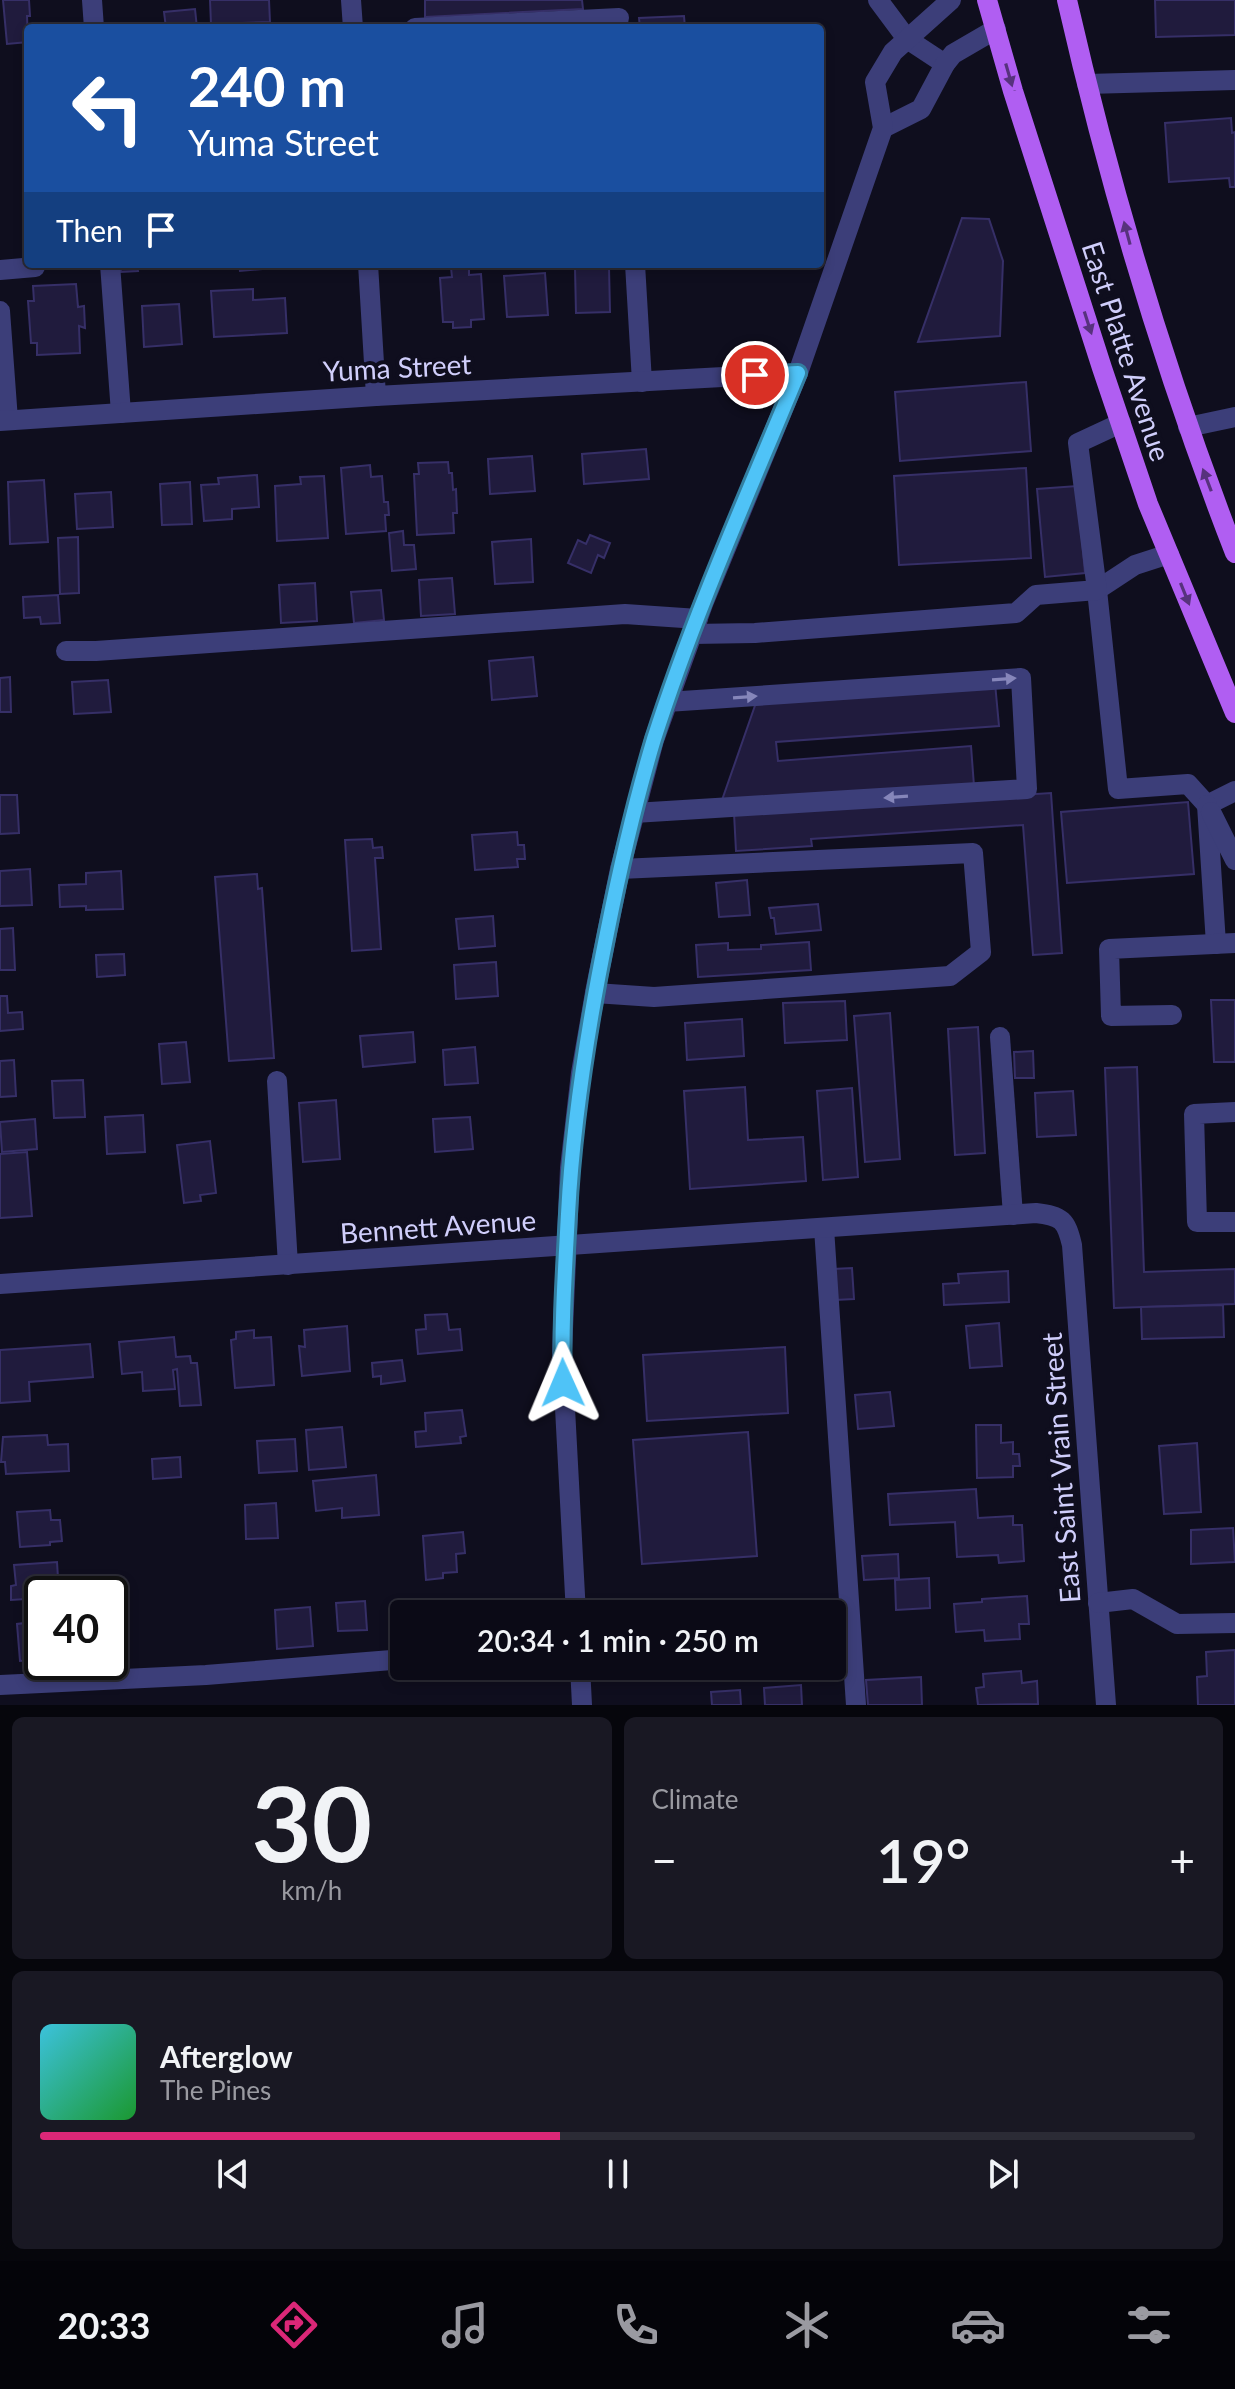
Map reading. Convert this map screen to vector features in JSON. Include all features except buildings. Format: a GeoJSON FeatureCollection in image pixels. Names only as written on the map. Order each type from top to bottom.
{"type":"FeatureCollection","features":[{"type":"Feature","properties":{"kind":"main road","name":"East Platte Avenue"},"geometry":{"type":"LineString","coordinates":[[987,0],[1013,91],[1148,504],[1230,689],[1235,713]]}},
{"type":"Feature","properties":{"kind":"main road","name":"East Platte Avenue"},"geometry":{"type":"LineString","coordinates":[[1067,0],[1139,274],[1188,427],[1230,521],[1235,553]]}},
{"type":"Feature","properties":{"kind":"street"},"geometry":{"type":"LineString","coordinates":[[92,0],[94,24]]}},
{"type":"Feature","properties":{"kind":"street"},"geometry":{"type":"LineString","coordinates":[[351,0],[353,24]]}},
{"type":"Feature","properties":{"kind":"street"},"geometry":{"type":"LineString","coordinates":[[878,0],[907,39],[945,64]]}},
{"type":"Feature","properties":{"kind":"street"},"geometry":{"type":"LineString","coordinates":[[575,1600],[562,1352],[570,1168],[595,993],[620,869],[667,702],[798,373],[883,128],[875,82],[893,52],[951,0]]}},
{"type":"Feature","properties":{"kind":"street"},"geometry":{"type":"LineString","coordinates":[[478,24],[619,15]]}},
{"type":"Feature","properties":{"kind":"street"},"geometry":{"type":"LineString","coordinates":[[883,128],[921,109],[945,64],[962,48],[996,29]]}},
{"type":"Feature","properties":{"kind":"street"},"geometry":{"type":"LineString","coordinates":[[1087,84],[1235,80]]}},
{"type":"Feature","properties":{"kind":"street"},"geometry":{"type":"LineString","coordinates":[[0,270],[24,268]]}},
{"type":"Feature","properties":{"kind":"street"},"geometry":{"type":"LineString","coordinates":[[110,268],[121,413]]}},
{"type":"Feature","properties":{"kind":"street"},"geometry":{"type":"LineString","coordinates":[[368,268],[376,396]]}},
{"type":"Feature","properties":{"kind":"street"},"geometry":{"type":"LineString","coordinates":[[635,268],[642,382]]}},
{"type":"Feature","properties":{"kind":"street"},"geometry":{"type":"LineString","coordinates":[[0,311],[4,421]]}},
{"type":"Feature","properties":{"kind":"street","name":"Yuma Street"},"geometry":{"type":"LineString","coordinates":[[4,421],[376,396],[798,373]]}},
{"type":"Feature","properties":{"kind":"street"},"geometry":{"type":"LineString","coordinates":[[1188,427],[1235,417]]}},
{"type":"Feature","properties":{"kind":"street"},"geometry":{"type":"LineString","coordinates":[[1121,423],[1078,443],[1118,789],[1188,784],[1207,805],[1235,860]]}},
{"type":"Feature","properties":{"kind":"street"},"geometry":{"type":"LineString","coordinates":[[66,651],[625,614],[695,627],[755,633],[1016,613],[1036,595],[1097,590],[1135,565],[1169,554]]}},
{"type":"Feature","properties":{"kind":"street"},"geometry":{"type":"LineString","coordinates":[[634,813],[1027,789],[1021,678],[667,702]]}},
{"type":"Feature","properties":{"kind":"street"},"geometry":{"type":"LineString","coordinates":[[1207,805],[1235,791]]}},
{"type":"Feature","properties":{"kind":"street"},"geometry":{"type":"LineString","coordinates":[[1172,1015],[1111,1016],[1109,949],[1225,943],[1207,805]]}},
{"type":"Feature","properties":{"kind":"street"},"geometry":{"type":"LineString","coordinates":[[595,993],[654,997],[950,976],[981,952],[973,853],[620,869]]}},
{"type":"Feature","properties":{"kind":"street"},"geometry":{"type":"LineString","coordinates":[[1000,1037],[1013,1215]]}},
{"type":"Feature","properties":{"kind":"street"},"geometry":{"type":"LineString","coordinates":[[277,1081],[288,1265]]}},
{"type":"Feature","properties":{"kind":"street"},"geometry":{"type":"LineString","coordinates":[[1235,1112],[1194,1114],[1197,1222],[1235,1222]]}},
{"type":"Feature","properties":{"kind":"street","name":"Bennett Avenue"},"geometry":{"type":"LineString","coordinates":[[0,1284],[1036,1213],[1056,1215],[1067,1227]]}},
{"type":"Feature","properties":{"kind":"street","name":"East Saint Vrain Street"},"geometry":{"type":"LineString","coordinates":[[1067,1227],[1072,1245],[1106,1705]]}},
{"type":"Feature","properties":{"kind":"street"},"geometry":{"type":"LineString","coordinates":[[824,1228],[856,1705]]}},
{"type":"Feature","properties":{"kind":"street"},"geometry":{"type":"LineString","coordinates":[[1098,1603],[1133,1599],[1177,1624],[1235,1623]]}},
{"type":"Feature","properties":{"kind":"street"},"geometry":{"type":"LineString","coordinates":[[0,1685],[206,1675],[390,1660]]}},
{"type":"Feature","properties":{"kind":"street"},"geometry":{"type":"LineString","coordinates":[[581,1680],[582,1705]]}},
{"type":"Feature","properties":{"kind":"route"},"geometry":{"type":"LineString","coordinates":[[563,1383],[570,1168],[581,1073],[617,885],[634,813],[667,702],[703,604],[798,373],[755,375]]}}]}
